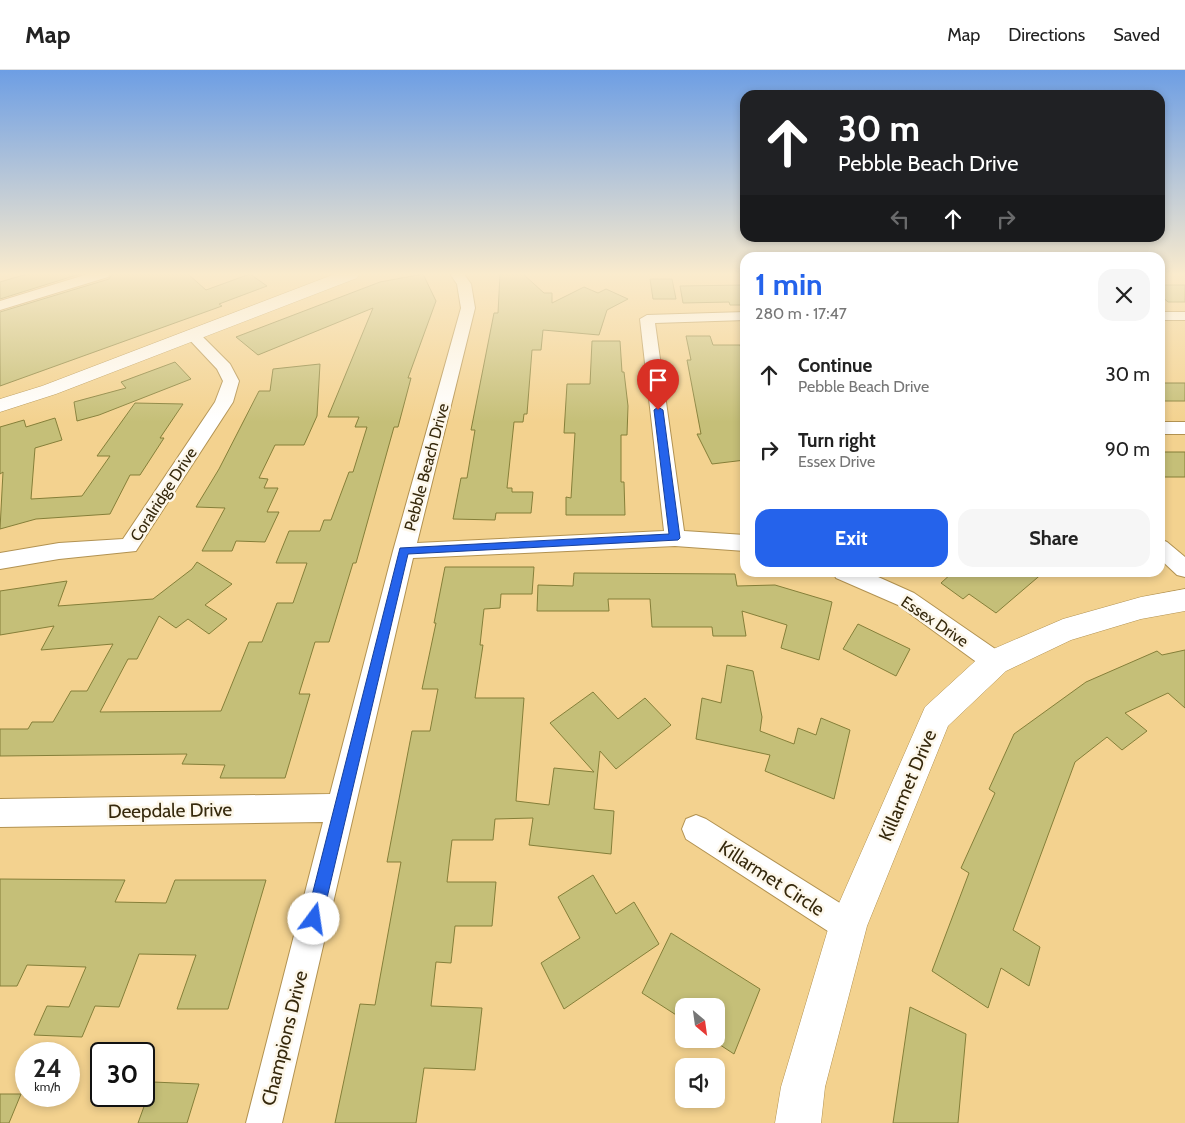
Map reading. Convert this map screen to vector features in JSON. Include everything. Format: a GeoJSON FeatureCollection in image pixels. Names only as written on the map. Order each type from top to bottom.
{"type":"FeatureCollection","features":[{"type":"Feature","properties":{"kind":"street"},"geometry":{"type":"LineString","coordinates":[[0,406],[49,390],[224,323]]}},
{"type":"Feature","properties":{"kind":"street","name":"Pebble Beach Drive"},"geometry":{"type":"LineString","coordinates":[[341,808],[404,551],[464,323]]}},
{"type":"Feature","properties":{"kind":"street"},"geometry":{"type":"LineString","coordinates":[[648,323],[675,538]]}},
{"type":"Feature","properties":{"kind":"street","name":"Coralridge Drive"},"geometry":{"type":"LineString","coordinates":[[0,561],[58,551],[129,546],[224,402],[231,381],[224,367],[193,335]]}},
{"type":"Feature","properties":{"kind":"street"},"geometry":{"type":"LineString","coordinates":[[1165,428],[1185,428]]}},
{"type":"Feature","properties":{"kind":"street"},"geometry":{"type":"LineString","coordinates":[[404,551],[675,538],[740,543]]}},
{"type":"Feature","properties":{"kind":"street"},"geometry":{"type":"LineString","coordinates":[[1165,551],[1185,569]]}},
{"type":"Feature","properties":{"kind":"street","name":"Essex Drive"},"geometry":{"type":"LineString","coordinates":[[855,577],[906,599],[995,662]]}},
{"type":"Feature","properties":{"kind":"street","name":"Killarmet Drive"},"geometry":{"type":"LineString","coordinates":[[798,1123],[803,1087],[848,926],[936,717],[995,662],[1063,632],[1140,608],[1185,600]]}},
{"type":"Feature","properties":{"kind":"street","name":"Deepdale Drive"},"geometry":{"type":"LineString","coordinates":[[0,813],[341,808]]}},
{"type":"Feature","properties":{"kind":"street","name":"Champions Drive"},"geometry":{"type":"LineString","coordinates":[[264,1123],[341,808]]}},
{"type":"Feature","properties":{"kind":"street","name":"Killarmet Circle"},"geometry":{"type":"LineString","coordinates":[[696,829],[848,926]]}},
{"type":"Feature","properties":{"kind":"building"},"geometry":{"type":"Polygon","coordinates":[[[0,323],[174,323],[0,386],[0,323]]]}},
{"type":"Feature","properties":{"kind":"building"},"geometry":{"type":"Polygon","coordinates":[[[272,323],[336,323],[258,355],[236,337],[272,323]]]}},
{"type":"Feature","properties":{"kind":"building"},"geometry":{"type":"Polygon","coordinates":[[[367,323],[428,323],[408,378],[411,378],[398,427],[394,427],[356,563],[353,563],[329,642],[315,642],[299,694],[310,694],[285,778],[220,778],[225,765],[182,764],[187,754],[0,756],[0,729],[28,729],[32,722],[53,722],[71,691],[87,691],[113,644],[41,650],[54,626],[0,635],[0,591],[67,581],[58,606],[153,599],[192,569],[197,562],[232,584],[205,605],[227,619],[209,634],[188,619],[176,628],[159,616],[137,659],[128,659],[100,712],[221,711],[249,642],[262,642],[277,603],[293,603],[307,563],[276,563],[289,531],[320,531],[324,520],[331,520],[349,472],[353,472],[367,427],[355,427],[359,417],[328,417],[367,323]]]}},
{"type":"Feature","properties":{"kind":"building"},"geometry":{"type":"Polygon","coordinates":[[[492,323],[603,323],[599,335],[543,330],[541,350],[532,350],[527,414],[524,414],[523,422],[514,422],[507,488],[512,488],[512,492],[533,492],[531,513],[496,513],[495,520],[453,519],[461,478],[467,478],[475,430],[471,430],[492,323]]]}},
{"type":"Feature","properties":{"kind":"building"},"geometry":{"type":"Polygon","coordinates":[[[686,336],[710,336],[713,345],[740,345],[740,461],[712,464],[697,434],[701,434],[687,360],[691,360],[686,336]]]}},
{"type":"Feature","properties":{"kind":"building"},"geometry":{"type":"Polygon","coordinates":[[[592,341],[620,341],[622,372],[624,372],[628,406],[627,435],[621,435],[621,482],[624,482],[625,515],[566,515],[566,497],[571,498],[575,433],[564,433],[567,384],[590,384],[592,341]]]}},
{"type":"Feature","properties":{"kind":"building"},"geometry":{"type":"Polygon","coordinates":[[[175,362],[191,379],[99,415],[77,421],[74,402],[126,388],[121,382],[175,362]]]}},
{"type":"Feature","properties":{"kind":"building"},"geometry":{"type":"Polygon","coordinates":[[[320,364],[317,416],[304,445],[275,445],[259,478],[268,479],[264,488],[278,488],[267,512],[279,512],[265,542],[236,541],[232,551],[202,551],[225,508],[196,507],[219,469],[259,391],[270,391],[273,369],[320,364]]]}},
{"type":"Feature","properties":{"kind":"building"},"geometry":{"type":"Polygon","coordinates":[[[1165,383],[1185,383],[1185,401],[1165,401],[1165,383]]]}},
{"type":"Feature","properties":{"kind":"building"},"geometry":{"type":"Polygon","coordinates":[[[135,403],[183,404],[160,438],[164,438],[140,475],[130,475],[110,514],[36,519],[0,529],[3,472],[0,474],[0,427],[24,420],[26,427],[55,418],[62,440],[35,448],[31,499],[82,496],[110,456],[97,456],[135,403]]]}},
{"type":"Feature","properties":{"kind":"building"},"geometry":{"type":"Polygon","coordinates":[[[1165,452],[1185,452],[1185,477],[1165,477],[1165,452]]]}},
{"type":"Feature","properties":{"kind":"building"},"geometry":{"type":"Polygon","coordinates":[[[445,567],[534,567],[532,594],[501,594],[500,608],[484,609],[480,645],[483,645],[475,698],[524,698],[516,801],[549,805],[554,768],[594,772],[550,723],[593,692],[618,719],[645,698],[671,725],[616,769],[600,751],[594,809],[614,811],[611,854],[529,845],[533,818],[495,819],[493,840],[452,840],[447,882],[496,882],[492,926],[455,926],[451,963],[436,962],[431,1006],[482,1008],[475,1070],[424,1068],[416,1123],[335,1123],[360,1004],[375,1005],[401,862],[387,862],[412,731],[430,731],[438,689],[422,689],[436,623],[434,623],[445,567]]]}},
{"type":"Feature","properties":{"kind":"building"},"geometry":{"type":"Polygon","coordinates":[[[574,573],[735,574],[737,586],[775,585],[832,602],[819,660],[781,648],[787,625],[742,611],[746,636],[713,636],[712,627],[652,627],[650,599],[608,599],[609,611],[537,611],[538,585],[573,586],[574,573]]]}},
{"type":"Feature","properties":{"kind":"building"},"geometry":{"type":"Polygon","coordinates":[[[948,577],[1038,577],[996,613],[969,594],[963,599],[941,583],[948,577]]]}},
{"type":"Feature","properties":{"kind":"building"},"geometry":{"type":"Polygon","coordinates":[[[858,624],[910,649],[896,676],[843,649],[858,624]]]}},
{"type":"Feature","properties":{"kind":"building"},"geometry":{"type":"Polygon","coordinates":[[[1185,650],[1185,708],[1168,693],[1125,713],[1147,731],[1122,750],[1107,737],[1075,762],[1013,930],[1040,947],[1029,986],[1001,968],[988,1008],[932,971],[969,873],[961,868],[995,793],[989,789],[1014,734],[1086,682],[1157,651],[1162,655],[1185,650]]]}},
{"type":"Feature","properties":{"kind":"building"},"geometry":{"type":"Polygon","coordinates":[[[727,665],[753,671],[762,717],[760,731],[794,744],[798,728],[816,735],[821,718],[850,730],[834,799],[765,771],[770,755],[696,739],[702,698],[721,703],[727,665]]]}},
{"type":"Feature","properties":{"kind":"building"},"geometry":{"type":"Polygon","coordinates":[[[593,875],[616,914],[634,902],[659,944],[564,1009],[541,963],[580,938],[558,897],[593,875]]]}},
{"type":"Feature","properties":{"kind":"building"},"geometry":{"type":"Polygon","coordinates":[[[0,879],[125,880],[115,902],[166,903],[175,880],[266,880],[228,1009],[177,1009],[196,955],[139,954],[119,1007],[95,1006],[82,1037],[34,1035],[47,1006],[69,1007],[86,967],[27,965],[17,986],[0,986],[0,879]]]}},
{"type":"Feature","properties":{"kind":"building"},"geometry":{"type":"Polygon","coordinates":[[[671,933],[760,989],[734,1054],[725,1048],[725,998],[675,998],[675,1014],[642,993],[671,933]]]}},
{"type":"Feature","properties":{"kind":"building"},"geometry":{"type":"Polygon","coordinates":[[[910,1007],[966,1034],[958,1123],[893,1123],[910,1007]]]}},
{"type":"Feature","properties":{"kind":"building"},"geometry":{"type":"Polygon","coordinates":[[[155,1082],[199,1084],[187,1123],[138,1123],[144,1107],[155,1107],[155,1082]]]}},
{"type":"Feature","properties":{"kind":"building"},"geometry":{"type":"Polygon","coordinates":[[[0,1094],[15,1094],[16,1107],[9,1123],[0,1123],[0,1094]]]}},
{"type":"Feature","properties":{"kind":"route"},"geometry":{"type":"LineString","coordinates":[[314,919],[404,551],[675,538],[658,410]]}}]}
